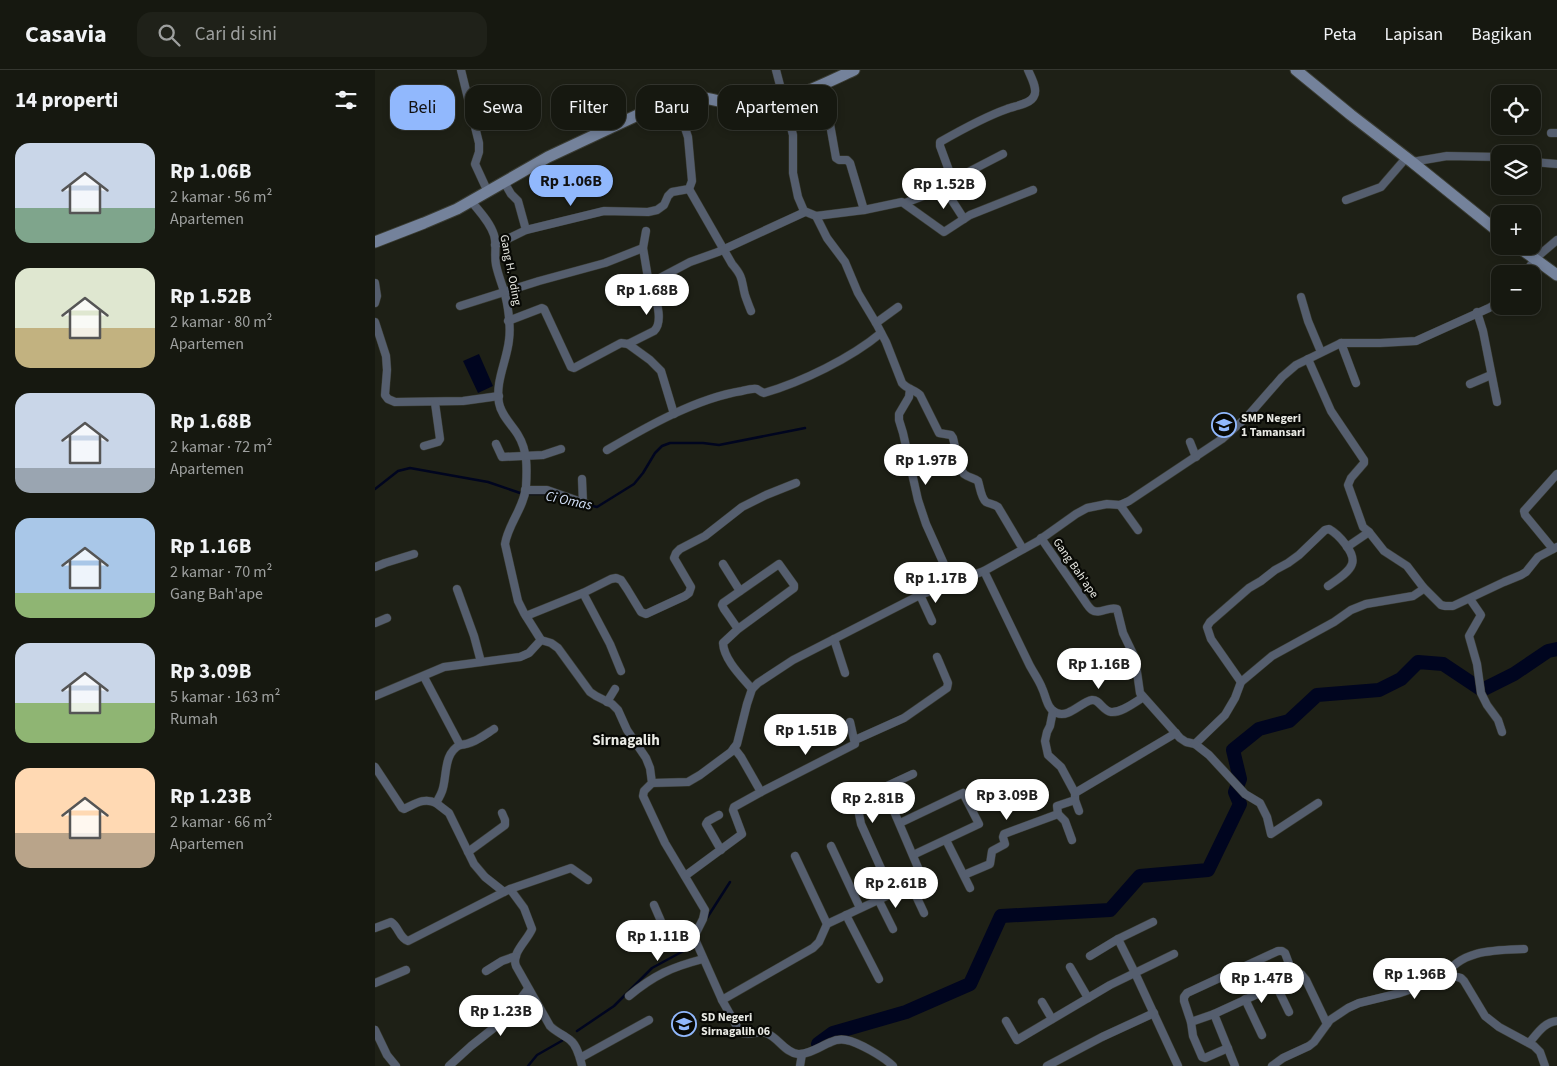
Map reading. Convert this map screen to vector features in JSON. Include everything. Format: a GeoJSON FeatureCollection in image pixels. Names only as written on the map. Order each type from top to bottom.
{"type":"FeatureCollection","features":[{"type":"Feature","properties":{"kind":"main road"},"geometry":{"type":"LineString","coordinates":[[819,85],[854,70]]}},
{"type":"Feature","properties":{"kind":"main road"},"geometry":{"type":"LineString","coordinates":[[1296,70],[1351,116],[1491,226]]}},
{"type":"Feature","properties":{"kind":"main road"},"geometry":{"type":"LineString","coordinates":[[375,242],[437,218],[549,157],[636,116]]}},
{"type":"Feature","properties":{"kind":"main road"},"geometry":{"type":"LineString","coordinates":[[1529,255],[1557,275]]}},
{"type":"Feature","properties":{"kind":"street"},"geometry":{"type":"LineString","coordinates":[[461,70],[479,143],[479,152],[475,164],[487,190]]}},
{"type":"Feature","properties":{"kind":"street"},"geometry":{"type":"LineString","coordinates":[[776,70],[780,85]]}},
{"type":"Feature","properties":{"kind":"street"},"geometry":{"type":"LineString","coordinates":[[951,180],[940,142],[993,113],[1033,98],[1035,88],[1028,70]]}},
{"type":"Feature","properties":{"kind":"street"},"geometry":{"type":"LineString","coordinates":[[685,130],[692,181],[689,189]]}},
{"type":"Feature","properties":{"kind":"street"},"geometry":{"type":"LineString","coordinates":[[792,130],[793,174],[798,197],[805,212]]}},
{"type":"Feature","properties":{"kind":"street"},"geometry":{"type":"LineString","coordinates":[[830,130],[836,158],[847,160],[850,163],[864,210]]}},
{"type":"Feature","properties":{"kind":"street"},"geometry":{"type":"LineString","coordinates":[[651,281],[805,212],[816,216],[864,210],[900,202],[905,203],[944,188],[951,180],[1003,154]]}},
{"type":"Feature","properties":{"kind":"street"},"geometry":{"type":"LineString","coordinates":[[1346,200],[1381,187],[1409,160],[1447,156],[1491,157]]}},
{"type":"Feature","properties":{"kind":"street"},"geometry":{"type":"LineString","coordinates":[[1541,163],[1557,164]]}},
{"type":"Feature","properties":{"kind":"street"},"geometry":{"type":"LineString","coordinates":[[504,182],[518,201],[527,230]]}},
{"type":"Feature","properties":{"kind":"street"},"geometry":{"type":"LineString","coordinates":[[944,188],[964,219]]}},
{"type":"Feature","properties":{"kind":"street"},"geometry":{"type":"LineString","coordinates":[[495,245],[527,230],[604,210],[648,212],[657,210],[664,205],[672,192],[689,189]]}},
{"type":"Feature","properties":{"kind":"street"},"geometry":{"type":"LineString","coordinates":[[689,189],[743,280],[745,296],[751,311]]}},
{"type":"Feature","properties":{"kind":"street"},"geometry":{"type":"LineString","coordinates":[[905,203],[943,232],[981,210],[1033,190]]}},
{"type":"Feature","properties":{"kind":"street","name":"Gang H. Oding"},"geometry":{"type":"LineString","coordinates":[[471,201],[494,235],[495,263],[505,292],[509,322],[509,342],[499,396],[501,410],[521,441],[527,464],[525,493],[520,510],[506,537],[505,544],[519,602],[541,640]]}},
{"type":"Feature","properties":{"kind":"street"},"geometry":{"type":"LineString","coordinates":[[816,216],[827,238],[845,262],[858,293],[881,333],[902,383],[921,395],[939,433],[947,434],[953,438],[961,471],[967,476],[977,479],[985,500],[998,507],[1023,549]]}},
{"type":"Feature","properties":{"kind":"street"},"geometry":{"type":"LineString","coordinates":[[509,322],[544,309],[573,368],[621,344],[628,344],[654,331],[659,320],[651,281],[648,278],[643,248],[646,231]]}},
{"type":"Feature","properties":{"kind":"street"},"geometry":{"type":"LineString","coordinates":[[1531,265],[1557,240]]}},
{"type":"Feature","properties":{"kind":"street"},"geometry":{"type":"LineString","coordinates":[[460,306],[539,281],[605,263],[643,248]]}},
{"type":"Feature","properties":{"kind":"street"},"geometry":{"type":"LineString","coordinates":[[375,283],[377,296],[375,303]]}},
{"type":"Feature","properties":{"kind":"street"},"geometry":{"type":"LineString","coordinates":[[1301,298],[1321,352]]}},
{"type":"Feature","properties":{"kind":"street"},"geometry":{"type":"LineString","coordinates":[[876,323],[898,307]]}},
{"type":"Feature","properties":{"kind":"street"},"geometry":{"type":"LineString","coordinates":[[654,905],[671,944],[694,936],[703,919],[705,910],[665,843],[646,804],[643,792],[652,783],[688,782],[720,761],[734,748],[737,744],[752,690],[758,683],[793,660],[920,595],[984,571],[1041,538],[1087,508],[1107,504],[1121,505],[1139,495],[1222,440],[1247,417],[1282,377],[1296,365],[1321,352],[1341,343],[1417,341],[1491,307]]}},
{"type":"Feature","properties":{"kind":"street"},"geometry":{"type":"LineString","coordinates":[[1477,312],[1483,331],[1497,402]]}},
{"type":"Feature","properties":{"kind":"street"},"geometry":{"type":"LineString","coordinates":[[375,322],[386,356],[386,398],[395,402],[435,403],[463,402],[499,396]]}},
{"type":"Feature","properties":{"kind":"street"},"geometry":{"type":"LineString","coordinates":[[607,450],[654,423],[721,395],[756,389],[764,393],[799,380],[855,352],[881,333]]}},
{"type":"Feature","properties":{"kind":"street"},"geometry":{"type":"LineString","coordinates":[[1341,343],[1356,383]]}},
{"type":"Feature","properties":{"kind":"street"},"geometry":{"type":"LineString","coordinates":[[628,344],[656,364],[661,371],[674,414]]}},
{"type":"Feature","properties":{"kind":"street"},"geometry":{"type":"LineString","coordinates":[[1308,359],[1331,411],[1365,463],[1351,478],[1348,485],[1363,527],[1385,551],[1407,566],[1423,587],[1441,605],[1453,606],[1521,575],[1526,572],[1538,557],[1555,548],[1525,515],[1524,511],[1557,474]]}},
{"type":"Feature","properties":{"kind":"street"},"geometry":{"type":"LineString","coordinates":[[1470,384],[1491,375]]}},
{"type":"Feature","properties":{"kind":"street"},"geometry":{"type":"LineString","coordinates":[[910,389],[909,397],[899,414],[899,420],[923,516],[937,552],[952,582]]}},
{"type":"Feature","properties":{"kind":"street"},"geometry":{"type":"LineString","coordinates":[[424,446],[438,442],[440,438],[435,403]]}},
{"type":"Feature","properties":{"kind":"street"},"geometry":{"type":"LineString","coordinates":[[1190,442],[1196,457]]}},
{"type":"Feature","properties":{"kind":"street"},"geometry":{"type":"LineString","coordinates":[[495,444],[502,456],[543,455],[561,449]]}},
{"type":"Feature","properties":{"kind":"street"},"geometry":{"type":"LineString","coordinates":[[525,493],[547,490],[585,503],[582,479]]}},
{"type":"Feature","properties":{"kind":"street"},"geometry":{"type":"LineString","coordinates":[[526,616],[616,578],[621,580],[641,612],[646,614],[685,596],[689,593],[691,587],[675,558],[676,553],[705,536],[751,501],[796,483]]}},
{"type":"Feature","properties":{"kind":"street"},"geometry":{"type":"LineString","coordinates":[[1121,505],[1139,530]]}},
{"type":"Feature","properties":{"kind":"street"},"geometry":{"type":"LineString","coordinates":[[1241,682],[1211,639],[1207,627],[1210,622],[1249,588],[1299,555],[1325,530],[1329,529],[1347,547],[1352,555],[1352,564],[1349,569],[1328,586]]}},
{"type":"Feature","properties":{"kind":"street"},"geometry":{"type":"LineString","coordinates":[[1347,547],[1369,532]]}},
{"type":"Feature","properties":{"kind":"street","name":"Gang Bah'ape"},"geometry":{"type":"LineString","coordinates":[[1041,538],[1092,610],[1098,612],[1113,608],[1117,609],[1123,633],[1135,658],[1139,693],[1143,698]]}},
{"type":"Feature","properties":{"kind":"street"},"geometry":{"type":"LineString","coordinates":[[375,567],[414,554]]}},
{"type":"Feature","properties":{"kind":"street"},"geometry":{"type":"LineString","coordinates":[[723,564],[740,591]]}},
{"type":"Feature","properties":{"kind":"street"},"geometry":{"type":"LineString","coordinates":[[738,629],[722,606],[725,600],[778,564],[795,587],[738,629],[723,643],[724,649],[739,674],[752,690]]}},
{"type":"Feature","properties":{"kind":"street"},"geometry":{"type":"LineString","coordinates":[[984,571],[1053,711],[1060,714],[1071,711],[1092,700],[1112,712],[1143,698],[1186,742],[1195,744],[1232,781],[1260,803],[1267,817],[1271,834],[1318,803]]}},
{"type":"Feature","properties":{"kind":"street"},"geometry":{"type":"LineString","coordinates":[[1195,744],[1225,715],[1235,698],[1241,682],[1272,656],[1351,610],[1366,604],[1413,596],[1422,590],[1423,587]]}},
{"type":"Feature","properties":{"kind":"street"},"geometry":{"type":"LineString","coordinates":[[457,589],[481,662]]}},
{"type":"Feature","properties":{"kind":"street"},"geometry":{"type":"LineString","coordinates":[[583,593],[621,670]]}},
{"type":"Feature","properties":{"kind":"street"},"geometry":{"type":"LineString","coordinates":[[920,595],[932,621]]}},
{"type":"Feature","properties":{"kind":"street"},"geometry":{"type":"LineString","coordinates":[[1470,599],[1481,615],[1469,636],[1477,664],[1481,690],[1487,706],[1498,720],[1502,732]]}},
{"type":"Feature","properties":{"kind":"street"},"geometry":{"type":"LineString","coordinates":[[375,623],[387,618]]}},
{"type":"Feature","properties":{"kind":"street"},"geometry":{"type":"LineString","coordinates":[[834,639],[845,673]]}},
{"type":"Feature","properties":{"kind":"street"},"geometry":{"type":"LineString","coordinates":[[375,696],[452,665],[520,657],[529,653],[541,640],[551,643],[557,648],[590,692],[617,710],[627,730],[646,758],[650,768],[652,783]]}},
{"type":"Feature","properties":{"kind":"street"},"geometry":{"type":"LineString","coordinates":[[685,876],[742,834],[733,808],[853,745],[855,740],[904,718],[947,688],[948,683],[937,657]]}},
{"type":"Feature","properties":{"kind":"street"},"geometry":{"type":"LineString","coordinates":[[424,677],[460,745]]}},
{"type":"Feature","properties":{"kind":"street"},"geometry":{"type":"LineString","coordinates":[[607,702],[615,689]]}},
{"type":"Feature","properties":{"kind":"street"},"geometry":{"type":"LineString","coordinates":[[1053,711],[1045,741],[1048,755],[1061,766],[1079,811]]}},
{"type":"Feature","properties":{"kind":"street"},"geometry":{"type":"LineString","coordinates":[[850,722],[855,740]]}},
{"type":"Feature","properties":{"kind":"street"},"geometry":{"type":"LineString","coordinates":[[436,803],[443,789],[449,754],[460,745],[476,741],[494,729]]}},
{"type":"Feature","properties":{"kind":"street"},"geometry":{"type":"LineString","coordinates":[[1072,840],[1065,822],[1058,814],[1057,806],[1075,797],[1176,733]]}},
{"type":"Feature","properties":{"kind":"street"},"geometry":{"type":"LineString","coordinates":[[734,748],[761,792]]}},
{"type":"Feature","properties":{"kind":"street"},"geometry":{"type":"LineString","coordinates":[[375,767],[402,808],[404,809],[428,800],[436,803],[449,813],[479,871],[507,890],[524,908],[531,926],[531,932],[514,962],[550,1026],[554,1031],[571,1040],[581,1062],[649,1020]]}},
{"type":"Feature","properties":{"kind":"street"},"geometry":{"type":"LineString","coordinates":[[892,893],[861,824],[858,809],[862,799],[913,774]]}},
{"type":"Feature","properties":{"kind":"street"},"geometry":{"type":"LineString","coordinates":[[722,1000],[813,948],[819,942],[827,924],[919,881],[922,876],[884,788]]}},
{"type":"Feature","properties":{"kind":"street"},"geometry":{"type":"LineString","coordinates":[[900,823],[963,793],[979,824],[913,855]]}},
{"type":"Feature","properties":{"kind":"street"},"geometry":{"type":"LineString","coordinates":[[468,852],[505,825],[502,813]]}},
{"type":"Feature","properties":{"kind":"street"},"geometry":{"type":"LineString","coordinates":[[964,876],[990,864],[992,851],[1005,844],[1003,837],[1005,834],[1058,814]]}},
{"type":"Feature","properties":{"kind":"street"},"geometry":{"type":"LineString","coordinates":[[719,816],[708,821],[706,824],[721,850]]}},
{"type":"Feature","properties":{"kind":"street"},"geometry":{"type":"LineString","coordinates":[[946,840],[970,888]]}},
{"type":"Feature","properties":{"kind":"street"},"geometry":{"type":"LineString","coordinates":[[831,846],[860,908]]}},
{"type":"Feature","properties":{"kind":"street"},"geometry":{"type":"LineString","coordinates":[[795,856],[827,924]]}},
{"type":"Feature","properties":{"kind":"street"},"geometry":{"type":"LineString","coordinates":[[375,928],[391,922],[396,926],[404,939],[408,940],[507,890],[571,868],[588,880]]}},
{"type":"Feature","properties":{"kind":"street"},"geometry":{"type":"LineString","coordinates":[[911,885],[924,913]]}},
{"type":"Feature","properties":{"kind":"street"},"geometry":{"type":"LineString","coordinates":[[879,900],[893,929]]}},
{"type":"Feature","properties":{"kind":"street"},"geometry":{"type":"LineString","coordinates":[[846,915],[879,979]]}},
{"type":"Feature","properties":{"kind":"street"},"geometry":{"type":"LineString","coordinates":[[1090,956],[1118,939],[1153,922]]}},
{"type":"Feature","properties":{"kind":"street"},"geometry":{"type":"LineString","coordinates":[[694,936],[722,1000],[736,1026],[742,1033],[765,1032],[796,1054],[802,1054],[840,1040],[847,1040],[880,1055],[893,1066]]}},
{"type":"Feature","properties":{"kind":"street"},"geometry":{"type":"LineString","coordinates":[[1118,939],[1178,1066]]}},
{"type":"Feature","properties":{"kind":"street"},"geometry":{"type":"LineString","coordinates":[[1444,978],[1453,965],[1471,956],[1500,950],[1525,949]]}},
{"type":"Feature","properties":{"kind":"street"},"geometry":{"type":"LineString","coordinates":[[1228,1048],[1205,1058],[1202,1057],[1193,1036],[1184,996],[1278,951],[1282,951],[1294,977]]}},
{"type":"Feature","properties":{"kind":"street"},"geometry":{"type":"LineString","coordinates":[[1006,1021],[1017,1040],[1088,998],[1174,954]]}},
{"type":"Feature","properties":{"kind":"street"},"geometry":{"type":"LineString","coordinates":[[486,971],[502,961],[516,956]]}},
{"type":"Feature","properties":{"kind":"street"},"geometry":{"type":"LineString","coordinates":[[629,996],[666,970],[703,959]]}},
{"type":"Feature","properties":{"kind":"street"},"geometry":{"type":"LineString","coordinates":[[1069,967],[1088,998]]}},
{"type":"Feature","properties":{"kind":"street"},"geometry":{"type":"LineString","coordinates":[[375,983],[406,970]]}},
{"type":"Feature","properties":{"kind":"street"},"geometry":{"type":"LineString","coordinates":[[1191,1022],[1301,974],[1327,1024]]}},
{"type":"Feature","properties":{"kind":"street"},"geometry":{"type":"LineString","coordinates":[[1272,1066],[1283,1058],[1309,1046],[1327,1024],[1341,1012],[1359,1004],[1453,976],[1461,978],[1466,984],[1485,1016],[1504,1030],[1529,1043],[1540,1052],[1545,1066]]}},
{"type":"Feature","properties":{"kind":"street"},"geometry":{"type":"LineString","coordinates":[[1276,986],[1289,1012]]}},
{"type":"Feature","properties":{"kind":"street"},"geometry":{"type":"LineString","coordinates":[[449,1066],[471,1046],[513,1016],[519,1001],[528,988]]}},
{"type":"Feature","properties":{"kind":"street"},"geometry":{"type":"LineString","coordinates":[[1245,999],[1262,1035]]}},
{"type":"Feature","properties":{"kind":"street"},"geometry":{"type":"LineString","coordinates":[[1042,1002],[1052,1020]]}},
{"type":"Feature","properties":{"kind":"street"},"geometry":{"type":"LineString","coordinates":[[1047,1066],[1154,1012]]}},
{"type":"Feature","properties":{"kind":"street"},"geometry":{"type":"LineString","coordinates":[[1213,1014],[1235,1066]]}},
{"type":"Feature","properties":{"kind":"street"},"geometry":{"type":"LineString","coordinates":[[1529,1043],[1550,1022],[1557,1021]]}},
{"type":"Feature","properties":{"kind":"street"},"geometry":{"type":"LineString","coordinates":[[375,1030],[387,1055],[397,1066]]}},
{"type":"Feature","properties":{"kind":"street"},"geometry":{"type":"LineString","coordinates":[[799,1066],[802,1054]]}},
{"type":"Feature","properties":{"kind":"water"},"geometry":{"type":"Polygon","coordinates":[[[479,354],[493,386],[478,393],[463,361],[479,354]]]}},
{"type":"Feature","properties":{"kind":"waterway","name":"Ci Omas"},"geometry":{"type":"LineString","coordinates":[[588,505],[597,507],[634,484],[655,453],[662,446],[670,443],[719,445],[805,428]]}},
{"type":"Feature","properties":{"kind":"waterway","name":"Ci Omas"},"geometry":{"type":"LineString","coordinates":[[375,489],[398,471],[410,468],[488,482],[523,494],[551,495]]}},
{"type":"Feature","properties":{"kind":"waterway"},"geometry":{"type":"LineString","coordinates":[[818,1044],[833,1033],[906,1012],[970,984],[1001,916],[1110,910],[1140,876],[1208,870],[1240,804],[1235,792],[1240,779],[1233,750],[1259,729],[1289,721],[1317,695],[1379,690],[1401,679],[1418,662],[1443,664],[1482,690],[1514,674],[1548,651],[1557,649]]}},
{"type":"Feature","properties":{"kind":"waterway"},"geometry":{"type":"LineString","coordinates":[[705,921],[730,882]]}},
{"type":"Feature","properties":{"kind":"waterway"},"geometry":{"type":"LineString","coordinates":[[577,1031],[614,1006],[652,968],[687,949]]}},
{"type":"Feature","properties":{"kind":"waterway"},"geometry":{"type":"LineString","coordinates":[[528,1066],[537,1055],[565,1039]]}},
{"type":"Feature","properties":{"kind":"place","name":"SMP Negeri 1 Tamansari"},"geometry":{"type":"Point","coordinates":[1224,425]}},
{"type":"Feature","properties":{"kind":"place","name":"SD Negeri Sirnagalih 06"},"geometry":{"type":"Point","coordinates":[684,1024]}},
{"type":"Feature","properties":{"kind":"district","name":"Sirnagalih"},"geometry":{"type":"Point","coordinates":[626,740]}}]}
